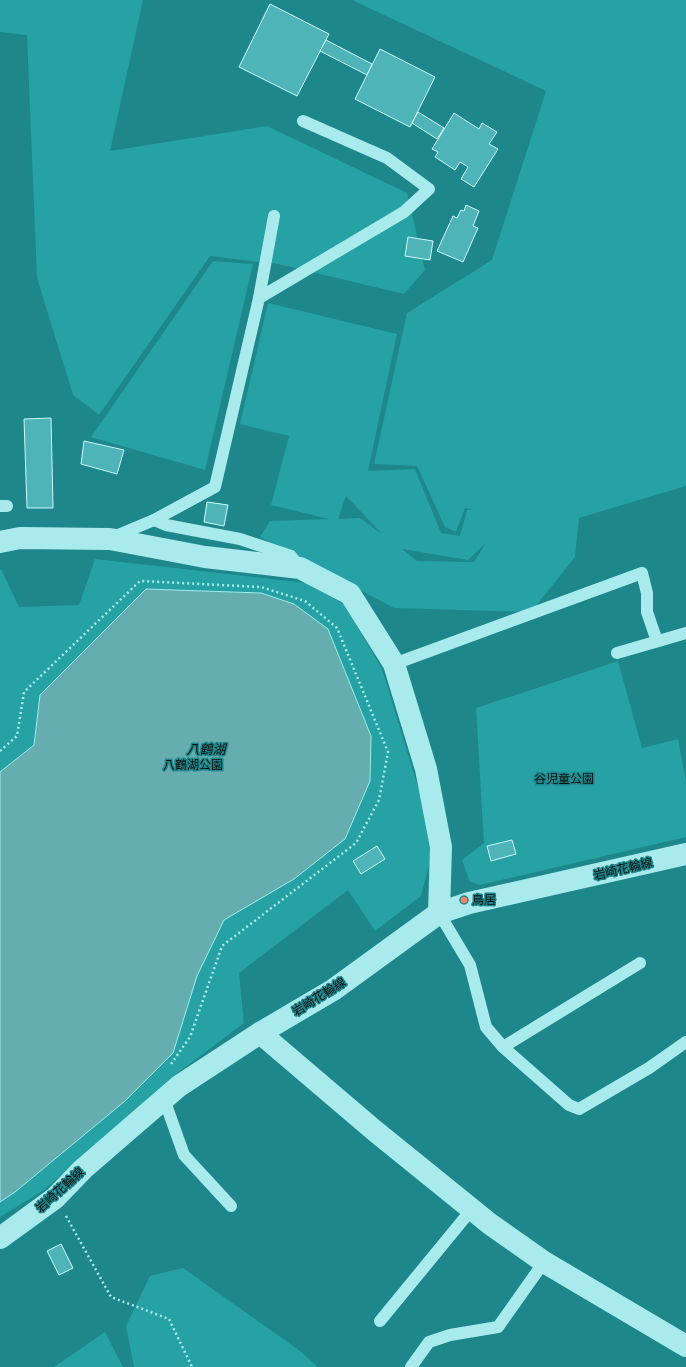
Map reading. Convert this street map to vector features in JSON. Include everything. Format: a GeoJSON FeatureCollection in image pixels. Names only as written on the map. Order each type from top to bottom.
{"type":"FeatureCollection","features":[{"type":"Feature","properties":{"kind":"street"},"geometry":{"type":"LineString","coordinates":[[0,542],[20,538],[110,539],[205,557],[300,568],[350,594],[394,664],[426,769],[441,847],[439,913]]}},
{"type":"Feature","properties":{"kind":"street","name":"岩崎花輪線"},"geometry":{"type":"LineString","coordinates":[[0,1238],[55,1198],[83,1169],[179,1086],[260,1033],[333,990],[439,913],[469,903],[686,854]]}},
{"type":"Feature","properties":{"kind":"street"},"geometry":{"type":"LineString","coordinates":[[260,1033],[375,1132],[472,1209],[544,1262],[686,1346]]}},
{"type":"Feature","properties":{"kind":"lane"},"geometry":{"type":"LineString","coordinates":[[259,298],[404,212],[429,189],[387,158],[303,121]]}},
{"type":"Feature","properties":{"kind":"lane"},"geometry":{"type":"LineString","coordinates":[[110,539],[154,520],[215,487],[259,298],[274,216]]}},
{"type":"Feature","properties":{"kind":"lane"},"geometry":{"type":"LineString","coordinates":[[154,520],[166,525],[240,539],[291,556],[300,568]]}},
{"type":"Feature","properties":{"kind":"lane"},"geometry":{"type":"LineString","coordinates":[[205,557],[212,534]]}},
{"type":"Feature","properties":{"kind":"lane"},"geometry":{"type":"LineString","coordinates":[[394,664],[642,573],[647,593],[647,612],[657,641]]}},
{"type":"Feature","properties":{"kind":"lane"},"geometry":{"type":"LineString","coordinates":[[617,653],[686,633]]}},
{"type":"Feature","properties":{"kind":"lane"},"geometry":{"type":"LineString","coordinates":[[439,913],[470,965],[486,1027],[503,1047],[569,1105],[579,1109],[649,1068],[686,1042]]}},
{"type":"Feature","properties":{"kind":"lane"},"geometry":{"type":"LineString","coordinates":[[503,1047],[640,963]]}},
{"type":"Feature","properties":{"kind":"lane"},"geometry":{"type":"LineString","coordinates":[[164,1098],[184,1154],[231,1206]]}},
{"type":"Feature","properties":{"kind":"lane"},"geometry":{"type":"LineString","coordinates":[[380,1321],[472,1209]]}},
{"type":"Feature","properties":{"kind":"lane"},"geometry":{"type":"LineString","coordinates":[[412,1367],[429,1342],[450,1335],[498,1327],[544,1262]]}},
{"type":"Feature","properties":{"kind":"path"},"geometry":{"type":"LineString","coordinates":[[0,752],[17,736],[24,692],[140,581],[261,587],[305,601],[338,628],[388,752],[379,800],[356,842],[222,946],[190,1037],[168,1069]]}},
{"type":"Feature","properties":{"kind":"path"},"geometry":{"type":"LineString","coordinates":[[55,1198],[111,1297],[169,1319],[192,1367]]}},
{"type":"Feature","properties":{"kind":"green space"},"geometry":{"type":"Polygon","coordinates":[[[0,0],[143,0],[110,151],[267,126],[407,193],[425,270],[404,294],[278,264],[210,256],[99,415],[73,395],[37,278],[27,35],[0,32],[0,0]]]}},
{"type":"Feature","properties":{"kind":"green space"},"geometry":{"type":"Polygon","coordinates":[[[352,0],[686,0],[686,486],[579,518],[575,557],[531,612],[394,608],[260,537],[270,521],[329,519],[271,505],[289,436],[240,424],[268,303],[397,334],[368,471],[415,469],[441,533],[460,536],[467,510],[474,510],[465,508],[456,532],[445,527],[417,466],[374,464],[407,313],[492,260],[546,91],[352,0]],[[346,496],[338,519],[360,518],[382,534],[346,496]],[[486,543],[468,560],[402,549],[417,561],[474,562],[486,543]]]}},
{"type":"Feature","properties":{"kind":"green space"},"geometry":{"type":"Polygon","coordinates":[[[213,261],[253,264],[205,470],[91,437],[213,261]]]}},
{"type":"Feature","properties":{"kind":"green space","name":"八鶴湖"},"geometry":{"type":"Polygon","coordinates":[[[95,559],[307,583],[345,605],[382,669],[435,843],[421,896],[375,931],[348,890],[239,973],[244,1023],[175,1075],[44,1190],[0,1217],[0,570],[1,569],[19,607],[79,605],[95,559]]]}},
{"type":"Feature","properties":{"kind":"green space","name":"谷児童公園"},"geometry":{"type":"Polygon","coordinates":[[[618,661],[642,748],[678,739],[686,781],[686,837],[480,885],[470,882],[462,860],[484,843],[476,708],[618,661]]]}},
{"type":"Feature","properties":{"kind":"green space"},"geometry":{"type":"Polygon","coordinates":[[[183,1268],[300,1351],[318,1367],[134,1367],[126,1326],[150,1276],[183,1268]]]}},
{"type":"Feature","properties":{"kind":"green space"},"geometry":{"type":"Polygon","coordinates":[[[105,1332],[123,1367],[54,1367],[105,1332]]]}},
{"type":"Feature","properties":{"kind":"water","name":"八鶴湖"},"geometry":{"type":"Polygon","coordinates":[[[146,589],[261,593],[294,604],[328,629],[371,736],[370,781],[345,839],[294,879],[224,920],[197,976],[173,1053],[125,1101],[15,1192],[0,1202],[0,772],[34,745],[40,695],[146,589]]]}},
{"type":"Feature","properties":{"kind":"building"},"geometry":{"type":"Polygon","coordinates":[[[270,4],[329,34],[297,96],[239,67],[270,4]]]}},
{"type":"Feature","properties":{"kind":"building"},"geometry":{"type":"Polygon","coordinates":[[[326,40],[372,64],[367,75],[320,51],[326,40]]]}},
{"type":"Feature","properties":{"kind":"building"},"geometry":{"type":"Polygon","coordinates":[[[380,49],[435,77],[410,127],[355,99],[380,49]]]}},
{"type":"Feature","properties":{"kind":"building"},"geometry":{"type":"Polygon","coordinates":[[[418,112],[444,128],[437,139],[412,123],[418,112]]]}},
{"type":"Feature","properties":{"kind":"building"},"geometry":{"type":"Polygon","coordinates":[[[454,113],[479,129],[482,123],[497,132],[489,144],[498,149],[474,187],[461,179],[468,167],[460,162],[455,170],[435,157],[438,152],[432,149],[454,113]]]}},
{"type":"Feature","properties":{"kind":"building"},"geometry":{"type":"Polygon","coordinates":[[[466,205],[479,211],[473,226],[478,228],[463,262],[437,251],[453,216],[457,218],[461,210],[464,211],[466,205]]]}},
{"type":"Feature","properties":{"kind":"building"},"geometry":{"type":"Polygon","coordinates":[[[408,237],[433,241],[430,260],[405,256],[408,237]]]}},
{"type":"Feature","properties":{"kind":"building"},"geometry":{"type":"Polygon","coordinates":[[[51,418],[53,508],[27,508],[24,419],[51,418]]]}},
{"type":"Feature","properties":{"kind":"building"},"geometry":{"type":"Polygon","coordinates":[[[84,441],[124,450],[117,474],[81,464],[84,441]]]}},
{"type":"Feature","properties":{"kind":"building"},"geometry":{"type":"Polygon","coordinates":[[[207,502],[228,505],[224,526],[204,522],[207,502]]]}},
{"type":"Feature","properties":{"kind":"building"},"geometry":{"type":"Polygon","coordinates":[[[512,840],[516,854],[491,861],[487,846],[512,840]]]}},
{"type":"Feature","properties":{"kind":"building"},"geometry":{"type":"Polygon","coordinates":[[[377,846],[385,859],[361,874],[353,861],[377,846]]]}},
{"type":"Feature","properties":{"kind":"building"},"geometry":{"type":"Polygon","coordinates":[[[61,1244],[73,1268],[59,1275],[47,1251],[61,1244]]]}},
{"type":"Feature","properties":{"kind":"place","name":"鳥居"},"geometry":{"type":"Point","coordinates":[464,900]}},
{"type":"Feature","properties":{"kind":"park label","name":"八鶴湖公園"},"geometry":{"type":"Point","coordinates":[193,765]}}]}
